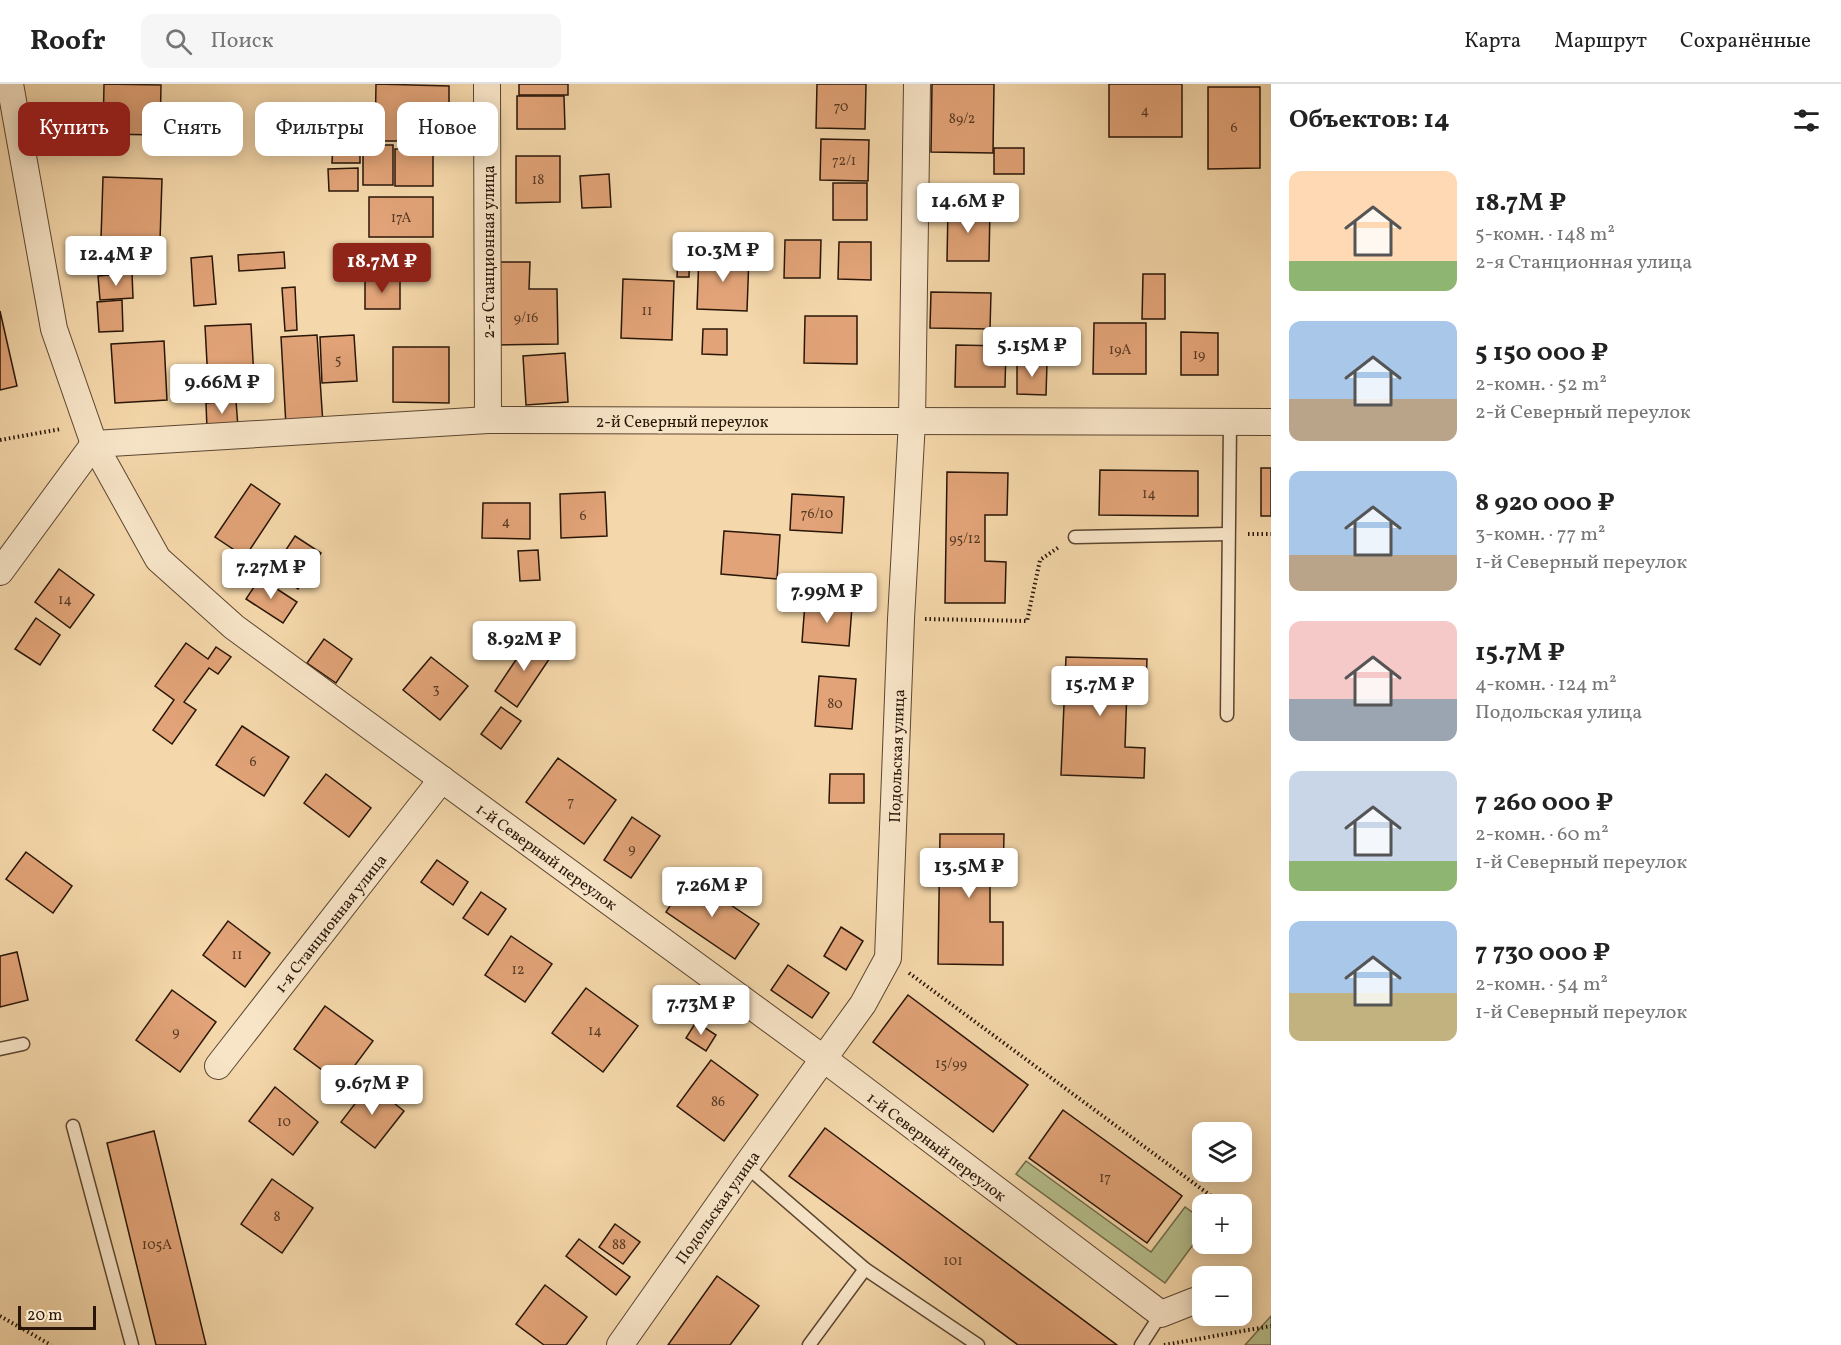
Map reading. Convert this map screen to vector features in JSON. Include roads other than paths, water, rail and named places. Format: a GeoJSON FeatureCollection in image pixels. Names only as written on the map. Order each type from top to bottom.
{"type":"FeatureCollection","features":[{"type":"Feature","properties":{"kind":"street","name":"1-й Северный переулок"},"geometry":{"type":"LineString","coordinates":[[10,84],[54,329],[91,434],[158,559],[234,627],[824,1059],[1161,1314]]}},
{"type":"Feature","properties":{"kind":"street","name":"2-я Станционная улица"},"geometry":{"type":"LineString","coordinates":[[487,84],[488,420]]}},
{"type":"Feature","properties":{"kind":"street","name":"Подольская улица"},"geometry":{"type":"LineString","coordinates":[[620,1345],[863,1004],[888,958],[901,619],[912,421],[917,84]]}},
{"type":"Feature","properties":{"kind":"street","name":"2-й Северный переулок"},"geometry":{"type":"LineString","coordinates":[[91,434],[488,420],[1271,422]]}},
{"type":"Feature","properties":{"kind":"street"},"geometry":{"type":"LineString","coordinates":[[0,572],[91,434]]}},
{"type":"Feature","properties":{"kind":"street","name":"1-я Станционная улица"},"geometry":{"type":"LineString","coordinates":[[218,1066],[442,779]]}},
{"type":"Feature","properties":{"kind":"street"},"geometry":{"type":"LineString","coordinates":[[1161,1314],[1192,1302]]}},
{"type":"Feature","properties":{"kind":"lane"},"geometry":{"type":"LineString","coordinates":[[1227,715],[1230,423]]}},
{"type":"Feature","properties":{"kind":"lane"},"geometry":{"type":"LineString","coordinates":[[1075,537],[1228,534]]}},
{"type":"Feature","properties":{"kind":"lane"},"geometry":{"type":"LineString","coordinates":[[0,1049],[23,1044]]}},
{"type":"Feature","properties":{"kind":"lane"},"geometry":{"type":"LineString","coordinates":[[73,1126],[132,1345]]}},
{"type":"Feature","properties":{"kind":"lane"},"geometry":{"type":"LineString","coordinates":[[746,1166],[865,1269],[978,1345]]}},
{"type":"Feature","properties":{"kind":"lane"},"geometry":{"type":"LineString","coordinates":[[809,1345],[865,1269]]}},
{"type":"Feature","properties":{"kind":"lane"},"geometry":{"type":"LineString","coordinates":[[1141,1345],[1161,1314]]}}]}
